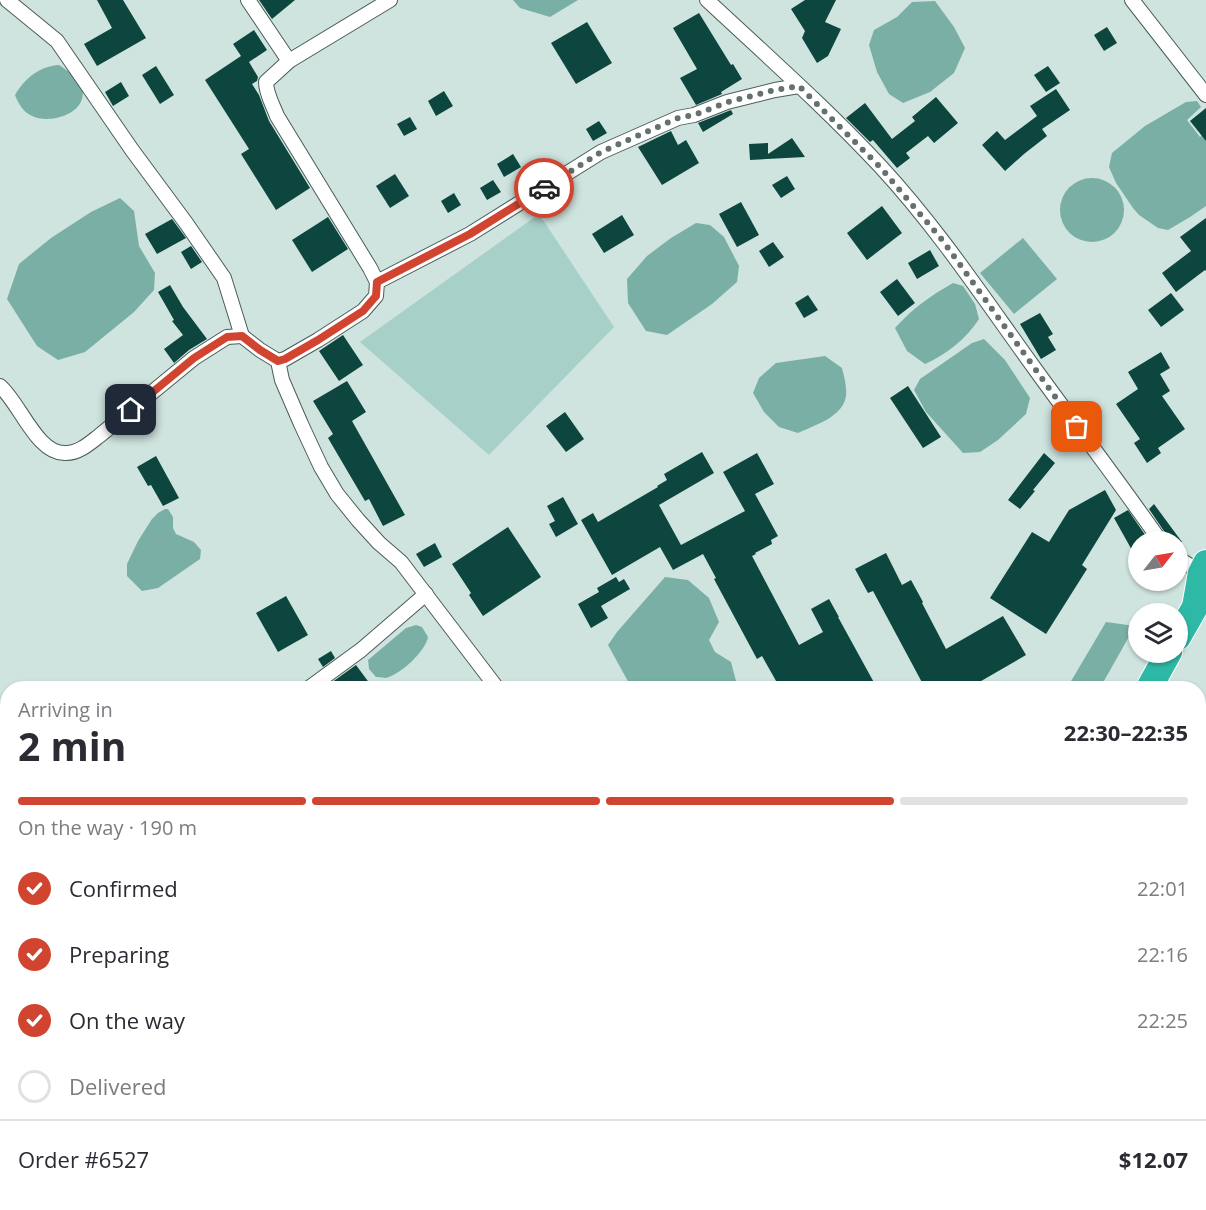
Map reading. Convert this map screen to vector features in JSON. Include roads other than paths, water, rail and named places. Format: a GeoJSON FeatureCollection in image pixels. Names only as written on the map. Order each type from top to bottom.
{"type":"FeatureCollection","features":[{"type":"Feature","properties":{"kind":"highway"},"geometry":{"type":"LineString","coordinates":[[1188,625],[1200,610],[1203,568]]}},
{"type":"Feature","properties":{"kind":"highway"},"geometry":{"type":"LineString","coordinates":[[1153,681],[1163,663]]}},
{"type":"Feature","properties":{"kind":"street"},"geometry":{"type":"LineString","coordinates":[[8,0],[57,41],[224,278],[242,336],[278,361],[282,380],[301,424],[321,467],[337,494],[379,543],[401,562],[491,681]]}},
{"type":"Feature","properties":{"kind":"street"},"geometry":{"type":"LineString","coordinates":[[248,0],[289,61]]}},
{"type":"Feature","properties":{"kind":"street"},"geometry":{"type":"LineString","coordinates":[[278,361],[318,340],[363,311],[376,296],[377,282],[278,116],[270,99],[266,82],[289,61],[390,0]]}},
{"type":"Feature","properties":{"kind":"street"},"geometry":{"type":"LineString","coordinates":[[707,0],[799,86],[881,168],[943,241],[1153,531]]}},
{"type":"Feature","properties":{"kind":"street"},"geometry":{"type":"LineString","coordinates":[[1132,0],[1206,95]]}},
{"type":"Feature","properties":{"kind":"street"},"geometry":{"type":"LineString","coordinates":[[377,282],[470,234],[601,152],[678,118],[694,115],[728,102],[799,86]]}},
{"type":"Feature","properties":{"kind":"street"},"geometry":{"type":"LineString","coordinates":[[0,387],[9,394],[40,440],[54,452],[67,453],[83,448],[194,358],[227,337],[242,336]]}},
{"type":"Feature","properties":{"kind":"street"},"geometry":{"type":"LineString","coordinates":[[1188,562],[1203,568]]}},
{"type":"Feature","properties":{"kind":"street"},"geometry":{"type":"LineString","coordinates":[[319,681],[361,650],[426,594]]}}]}
